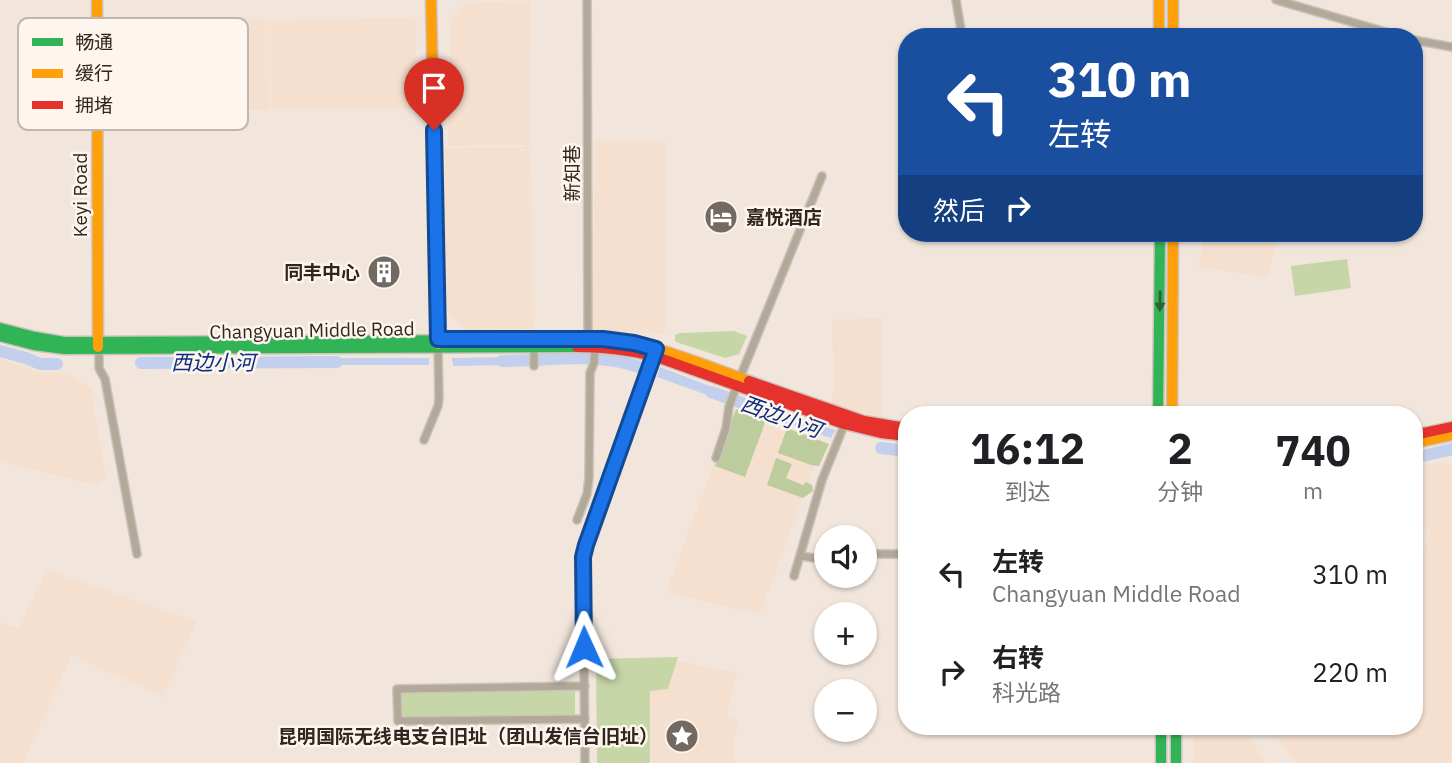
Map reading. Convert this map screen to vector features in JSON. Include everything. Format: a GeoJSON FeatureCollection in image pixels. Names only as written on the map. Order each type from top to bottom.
{"type":"FeatureCollection","features":[{"type":"Feature","properties":{"kind":"main road","name":"Keyi Road"},"geometry":{"type":"LineString","coordinates":[[97,0],[97,18]]}},
{"type":"Feature","properties":{"kind":"main road"},"geometry":{"type":"LineString","coordinates":[[431,0],[438,343]]}},
{"type":"Feature","properties":{"kind":"main road"},"geometry":{"type":"LineString","coordinates":[[1158,0],[1159,28]]}},
{"type":"Feature","properties":{"kind":"main road"},"geometry":{"type":"LineString","coordinates":[[1173,28],[1174,0]]}},
{"type":"Feature","properties":{"kind":"main road","name":"Keyi Road"},"geometry":{"type":"LineString","coordinates":[[97,130],[98,345]]}},
{"type":"Feature","properties":{"kind":"main road"},"geometry":{"type":"LineString","coordinates":[[1158,406],[1160,242]]}},
{"type":"Feature","properties":{"kind":"main road"},"geometry":{"type":"LineString","coordinates":[[1172,406],[1173,242]]}},
{"type":"Feature","properties":{"kind":"main road","name":"Changyuan Middle Road"},"geometry":{"type":"LineString","coordinates":[[0,328],[35,337],[98,345]]}},
{"type":"Feature","properties":{"kind":"main road","name":"Changyuan Middle Road"},"geometry":{"type":"LineString","coordinates":[[0,336],[64,349],[98,345],[634,343],[654,356],[845,422],[898,435]]}},
{"type":"Feature","properties":{"kind":"main road","name":"Changyuan Middle Road"},"geometry":{"type":"LineString","coordinates":[[438,343],[534,348],[592,342]]}},
{"type":"Feature","properties":{"kind":"main road","name":"Changyuan Middle Road"},"geometry":{"type":"LineString","coordinates":[[845,422],[898,427]]}},
{"type":"Feature","properties":{"kind":"main road"},"geometry":{"type":"LineString","coordinates":[[1423,433],[1452,427]]}},
{"type":"Feature","properties":{"kind":"main road"},"geometry":{"type":"LineString","coordinates":[[1423,441],[1452,435]]}},
{"type":"Feature","properties":{"kind":"main road"},"geometry":{"type":"LineString","coordinates":[[1161,735],[1161,763]]}},
{"type":"Feature","properties":{"kind":"main road"},"geometry":{"type":"LineString","coordinates":[[1176,735],[1176,763]]}},
{"type":"Feature","properties":{"kind":"street","name":"新知巷"},"geometry":{"type":"LineString","coordinates":[[577,520],[588,487],[590,373],[594,363],[587,0]]}},
{"type":"Feature","properties":{"kind":"street"},"geometry":{"type":"LineString","coordinates":[[956,0],[961,28]]}},
{"type":"Feature","properties":{"kind":"street"},"geometry":{"type":"LineString","coordinates":[[1276,0],[1372,28]]}},
{"type":"Feature","properties":{"kind":"street"},"geometry":{"type":"LineString","coordinates":[[1423,42],[1452,47]]}},
{"type":"Feature","properties":{"kind":"street"},"geometry":{"type":"LineString","coordinates":[[716,458],[726,428],[729,407],[822,176]]}},
{"type":"Feature","properties":{"kind":"street"},"geometry":{"type":"LineString","coordinates":[[424,440],[438,406],[438,343]]}},
{"type":"Feature","properties":{"kind":"street"},"geometry":{"type":"LineString","coordinates":[[98,345],[99,368],[105,379],[137,554]]}},
{"type":"Feature","properties":{"kind":"street"},"geometry":{"type":"LineString","coordinates":[[534,348],[534,366]]}},
{"type":"Feature","properties":{"kind":"street"},"geometry":{"type":"LineString","coordinates":[[585,763],[583,557],[654,356]]}},
{"type":"Feature","properties":{"kind":"street"},"geometry":{"type":"LineString","coordinates":[[794,576],[822,480],[845,422]]}},
{"type":"Feature","properties":{"kind":"street"},"geometry":{"type":"LineString","coordinates":[[877,554],[898,554]]}},
{"type":"Feature","properties":{"kind":"street"},"geometry":{"type":"LineString","coordinates":[[801,556],[814,558]]}},
{"type":"Feature","properties":{"kind":"street"},"geometry":{"type":"LineString","coordinates":[[584,686],[397,689],[398,721],[585,719]]}},
{"type":"Feature","properties":{"kind":"shaded area"},"geometry":{"type":"Polygon","coordinates":[[[531,1],[529,149],[523,149],[523,145],[448,146],[451,18],[468,3],[531,1]]]}},
{"type":"Feature","properties":{"kind":"shaded area"},"geometry":{"type":"Polygon","coordinates":[[[417,17],[415,109],[271,108],[270,21],[417,17]]]}},
{"type":"Feature","properties":{"kind":"shaded area"},"geometry":{"type":"Polygon","coordinates":[[[248,19],[269,21],[270,110],[248,110],[248,19]]]}},
{"type":"Feature","properties":{"kind":"shaded area"},"geometry":{"type":"Polygon","coordinates":[[[595,141],[665,141],[665,334],[592,330],[595,141]]]}},
{"type":"Feature","properties":{"kind":"shaded area"},"geometry":{"type":"Polygon","coordinates":[[[518,147],[519,151],[531,151],[533,329],[465,330],[444,307],[445,148],[518,147]]]}},
{"type":"Feature","properties":{"kind":"shaded area"},"geometry":{"type":"Polygon","coordinates":[[[1203,242],[1276,242],[1267,278],[1199,267],[1203,242]]]}},
{"type":"Feature","properties":{"kind":"shaded area"},"geometry":{"type":"Polygon","coordinates":[[[882,318],[881,417],[831,404],[834,388],[832,320],[882,318]]]}},
{"type":"Feature","properties":{"kind":"shaded area"},"geometry":{"type":"Polygon","coordinates":[[[0,359],[38,372],[68,373],[91,388],[106,477],[98,485],[0,462],[0,359]]]}},
{"type":"Feature","properties":{"kind":"shaded area"},"geometry":{"type":"Polygon","coordinates":[[[733,412],[822,445],[760,614],[669,593],[668,587],[733,412]]]}},
{"type":"Feature","properties":{"kind":"shaded area"},"geometry":{"type":"Polygon","coordinates":[[[1444,463],[1452,466],[1452,753],[1448,763],[1295,763],[1276,735],[1423,735],[1423,553],[1431,530],[1423,527],[1423,465],[1444,463]]]}},
{"type":"Feature","properties":{"kind":"shaded area"},"geometry":{"type":"Polygon","coordinates":[[[47,570],[197,621],[163,697],[72,655],[23,763],[0,763],[0,623],[18,628],[47,570]]]}},
{"type":"Feature","properties":{"kind":"shaded area"},"geometry":{"type":"Polygon","coordinates":[[[678,657],[677,661],[738,673],[726,716],[740,721],[735,737],[734,763],[597,763],[596,659],[678,657]]]}},
{"type":"Feature","properties":{"kind":"shaded area"},"geometry":{"type":"Polygon","coordinates":[[[1193,735],[1248,735],[1265,763],[1193,763],[1193,735]]]}},
{"type":"Feature","properties":{"kind":"green space"},"geometry":{"type":"Polygon","coordinates":[[[1347,259],[1351,288],[1295,296],[1291,266],[1347,259]]]}},
{"type":"Feature","properties":{"kind":"green space"},"geometry":{"type":"Polygon","coordinates":[[[734,331],[747,336],[739,354],[725,358],[675,340],[675,335],[680,333],[734,331]]]}},
{"type":"Feature","properties":{"kind":"green space"},"geometry":{"type":"Polygon","coordinates":[[[736,409],[766,420],[745,477],[715,466],[736,409]]]}},
{"type":"Feature","properties":{"kind":"green space"},"geometry":{"type":"Polygon","coordinates":[[[787,428],[829,444],[819,466],[778,453],[787,428]]]}},
{"type":"Feature","properties":{"kind":"green space"},"geometry":{"type":"Polygon","coordinates":[[[776,458],[792,464],[786,478],[803,485],[806,482],[812,485],[813,491],[803,498],[767,485],[776,458]]]}},
{"type":"Feature","properties":{"kind":"green space"},"geometry":{"type":"Polygon","coordinates":[[[678,657],[668,689],[650,691],[650,763],[597,763],[596,659],[678,657]]]}},
{"type":"Feature","properties":{"kind":"green space"},"geometry":{"type":"Polygon","coordinates":[[[575,689],[575,715],[401,717],[401,691],[575,689]]]}},
{"type":"Feature","properties":{"kind":"water"},"geometry":{"type":"Polygon","coordinates":[[[516,357],[517,365],[453,366],[452,358],[516,357]]]}},
{"type":"Feature","properties":{"kind":"water"},"geometry":{"type":"Polygon","coordinates":[[[320,358],[429,358],[429,365],[320,365],[320,358]]]}},
{"type":"Feature","properties":{"kind":"water"},"geometry":{"type":"Polygon","coordinates":[[[660,367],[728,393],[724,401],[657,377],[660,367]]]}},
{"type":"Feature","properties":{"kind":"water"},"geometry":{"type":"Polygon","coordinates":[[[777,409],[835,431],[831,438],[773,418],[777,409]]]}},
{"type":"Feature","properties":{"kind":"waterway","name":"西边小河"},"geometry":{"type":"LineString","coordinates":[[0,351],[40,364],[57,364]]}},
{"type":"Feature","properties":{"kind":"waterway","name":"西边小河"},"geometry":{"type":"LineString","coordinates":[[502,361],[571,358],[623,362],[639,367]]}},
{"type":"Feature","properties":{"kind":"waterway","name":"西边小河"},"geometry":{"type":"LineString","coordinates":[[141,363],[337,362]]}},
{"type":"Feature","properties":{"kind":"waterway","name":"西边小河"},"geometry":{"type":"LineString","coordinates":[[711,392],[790,420]]}},
{"type":"Feature","properties":{"kind":"waterway","name":"西边小河"},"geometry":{"type":"LineString","coordinates":[[881,448],[898,450]]}},
{"type":"Feature","properties":{"kind":"waterway","name":"西边小河"},"geometry":{"type":"LineString","coordinates":[[1423,456],[1452,449]]}},
{"type":"Feature","properties":{"kind":"traffic: fast"},"geometry":{"type":"LineString","coordinates":[[1158,406],[1160,242]]}},
{"type":"Feature","properties":{"kind":"traffic: fast"},"geometry":{"type":"LineString","coordinates":[[0,328],[64,342],[505,340]]}},
{"type":"Feature","properties":{"kind":"traffic: fast"},"geometry":{"type":"LineString","coordinates":[[0,336],[64,349],[577,347]]}},
{"type":"Feature","properties":{"kind":"traffic: fast"},"geometry":{"type":"LineString","coordinates":[[1161,735],[1161,763]]}},
{"type":"Feature","properties":{"kind":"traffic: fast"},"geometry":{"type":"LineString","coordinates":[[1176,735],[1176,763]]}},
{"type":"Feature","properties":{"kind":"traffic: slow"},"geometry":{"type":"LineString","coordinates":[[97,0],[97,18]]}},
{"type":"Feature","properties":{"kind":"traffic: slow"},"geometry":{"type":"LineString","coordinates":[[431,0],[438,344]]}},
{"type":"Feature","properties":{"kind":"traffic: slow"},"geometry":{"type":"LineString","coordinates":[[1159,0],[1159,28]]}},
{"type":"Feature","properties":{"kind":"traffic: slow"},"geometry":{"type":"LineString","coordinates":[[1173,0],[1173,28]]}},
{"type":"Feature","properties":{"kind":"traffic: slow"},"geometry":{"type":"LineString","coordinates":[[97,130],[98,347]]}},
{"type":"Feature","properties":{"kind":"traffic: slow"},"geometry":{"type":"LineString","coordinates":[[1172,406],[1173,242]]}},
{"type":"Feature","properties":{"kind":"traffic: slow"},"geometry":{"type":"LineString","coordinates":[[505,340],[619,340],[693,360],[749,381]]}},
{"type":"Feature","properties":{"kind":"traffic: slow"},"geometry":{"type":"LineString","coordinates":[[1423,441],[1452,435]]}},
{"type":"Feature","properties":{"kind":"traffic: jam"},"geometry":{"type":"LineString","coordinates":[[577,347],[616,349],[654,356],[844,424],[898,435]]}},
{"type":"Feature","properties":{"kind":"traffic: jam"},"geometry":{"type":"LineString","coordinates":[[749,381],[864,421],[898,427]]}},
{"type":"Feature","properties":{"kind":"traffic: jam"},"geometry":{"type":"LineString","coordinates":[[1423,433],[1452,427]]}},
{"type":"Feature","properties":{"kind":"place","name":"嘉悦酒店"},"geometry":{"type":"Point","coordinates":[721,217]}},
{"type":"Feature","properties":{"kind":"place","name":"同丰中心"},"geometry":{"type":"Point","coordinates":[384,272]}},
{"type":"Feature","properties":{"kind":"place","name":"昆明国际无线电支台旧址（团山发信台旧址）"},"geometry":{"type":"Point","coordinates":[682,736]}},
{"type":"Feature","properties":{"kind":"route"},"geometry":{"type":"LineString","coordinates":[[434,130],[438,339],[603,339],[656,349],[583,557],[584,647]]}}]}
